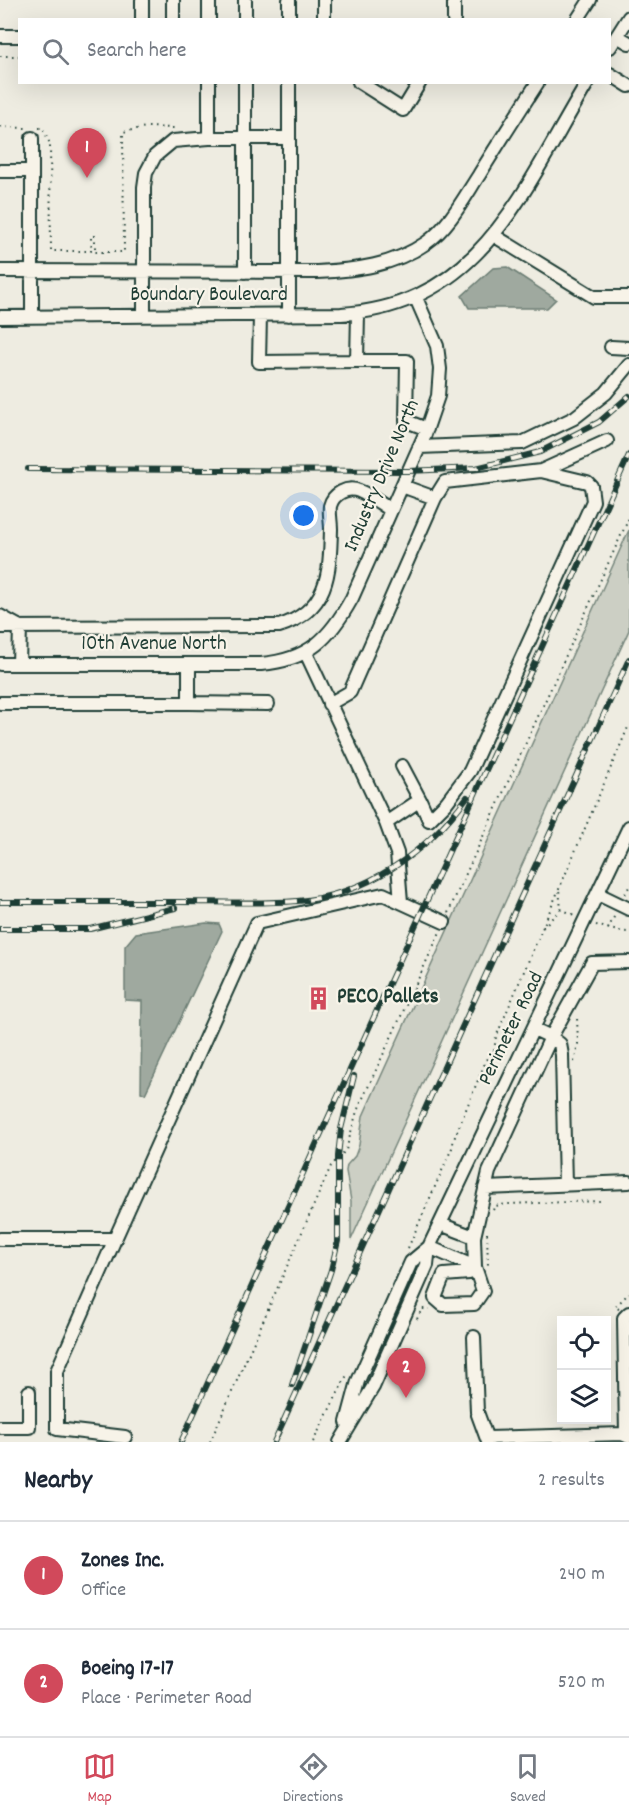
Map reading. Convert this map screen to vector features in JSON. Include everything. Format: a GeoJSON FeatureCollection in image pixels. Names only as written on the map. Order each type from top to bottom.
{"type":"FeatureCollection","features":[{"type":"Feature","properties":{"kind":"street"},"geometry":{"type":"LineString","coordinates":[[142,0],[142,18]]}},
{"type":"Feature","properties":{"kind":"street"},"geometry":{"type":"LineString","coordinates":[[173,0],[173,18]]}},
{"type":"Feature","properties":{"kind":"street"},"geometry":{"type":"LineString","coordinates":[[209,0],[209,18]]}},
{"type":"Feature","properties":{"kind":"street"},"geometry":{"type":"LineString","coordinates":[[245,0],[245,18]]}},
{"type":"Feature","properties":{"kind":"street"},"geometry":{"type":"LineString","coordinates":[[289,0],[289,18]]}},
{"type":"Feature","properties":{"kind":"street"},"geometry":{"type":"LineString","coordinates":[[324,0],[324,18]]}},
{"type":"Feature","properties":{"kind":"street"},"geometry":{"type":"LineString","coordinates":[[454,0],[454,18]]}},
{"type":"Feature","properties":{"kind":"street"},"geometry":{"type":"LineString","coordinates":[[579,18],[590,0]]}},
{"type":"Feature","properties":{"kind":"street"},"geometry":{"type":"LineString","coordinates":[[611,44],[629,16]]}},
{"type":"Feature","properties":{"kind":"street"},"geometry":{"type":"LineString","coordinates":[[0,36],[18,36]]}},
{"type":"Feature","properties":{"kind":"street"},"geometry":{"type":"LineString","coordinates":[[617,36],[629,43]]}},
{"type":"Feature","properties":{"kind":"street"},"geometry":{"type":"LineString","coordinates":[[611,75],[629,86]]}},
{"type":"Feature","properties":{"kind":"street"},"geometry":{"type":"LineString","coordinates":[[209,84],[209,138]]}},
{"type":"Feature","properties":{"kind":"street"},"geometry":{"type":"LineString","coordinates":[[245,84],[245,272]]}},
{"type":"Feature","properties":{"kind":"street"},"geometry":{"type":"LineString","coordinates":[[289,84],[289,315]]}},
{"type":"Feature","properties":{"kind":"street"},"geometry":{"type":"LineString","coordinates":[[362,84],[403,110],[419,84]]}},
{"type":"Feature","properties":{"kind":"street"},"geometry":{"type":"LineString","coordinates":[[0,272],[352,270],[399,258],[428,243],[444,226],[537,84]]}},
{"type":"Feature","properties":{"kind":"street","name":"Boundary Boulevard"},"geometry":{"type":"LineString","coordinates":[[0,317],[289,315],[358,313],[395,306],[447,280],[463,267],[493,235],[536,171],[587,84]]}},
{"type":"Feature","properties":{"kind":"street"},"geometry":{"type":"LineString","coordinates":[[32,138],[32,316]]}},
{"type":"Feature","properties":{"kind":"street"},"geometry":{"type":"LineString","coordinates":[[144,316],[144,188],[149,165],[161,149],[172,141],[209,138],[289,138]]}},
{"type":"Feature","properties":{"kind":"street"},"geometry":{"type":"LineString","coordinates":[[0,171],[32,171]]}},
{"type":"Feature","properties":{"kind":"street"},"geometry":{"type":"LineString","coordinates":[[493,235],[594,297],[629,297]]}},
{"type":"Feature","properties":{"kind":"street","name":"Industry Drive North"},"geometry":{"type":"LineString","coordinates":[[306,654],[334,626],[346,609],[427,429],[438,396],[439,357],[434,336],[416,297]]}},
{"type":"Feature","properties":{"kind":"street"},"geometry":{"type":"LineString","coordinates":[[357,361],[358,313]]}},
{"type":"Feature","properties":{"kind":"street"},"geometry":{"type":"LineString","coordinates":[[260,315],[259,362],[407,361],[406,421],[427,429]]}},
{"type":"Feature","properties":{"kind":"street"},"geometry":{"type":"LineString","coordinates":[[611,347],[629,348]]}},
{"type":"Feature","properties":{"kind":"street"},"geometry":{"type":"LineString","coordinates":[[419,447],[522,443],[574,418],[606,393],[629,365]]}},
{"type":"Feature","properties":{"kind":"street"},"geometry":{"type":"LineString","coordinates":[[328,704],[350,692],[435,498],[445,483],[541,471],[607,441]]}},
{"type":"Feature","properties":{"kind":"street"},"geometry":{"type":"LineString","coordinates":[[402,766],[429,820],[446,803],[470,771],[592,501],[591,486],[587,482],[541,471]]}},
{"type":"Feature","properties":{"kind":"street"},"geometry":{"type":"LineString","coordinates":[[402,486],[435,498]]}},
{"type":"Feature","properties":{"kind":"street"},"geometry":{"type":"LineString","coordinates":[[0,627],[279,626],[295,621],[309,612],[319,599],[325,584],[331,554],[330,512],[333,499],[345,490],[358,490],[391,510]]}},
{"type":"Feature","properties":{"kind":"street"},"geometry":{"type":"LineString","coordinates":[[0,616],[20,627]]}},
{"type":"Feature","properties":{"kind":"street"},"geometry":{"type":"LineString","coordinates":[[20,627],[20,664]]}},
{"type":"Feature","properties":{"kind":"street"},"geometry":{"type":"LineString","coordinates":[[306,654],[386,823],[397,853],[401,902]]}},
{"type":"Feature","properties":{"kind":"street","name":"10th Avenue North"},"geometry":{"type":"LineString","coordinates":[[0,664],[272,663],[306,654]]}},
{"type":"Feature","properties":{"kind":"street"},"geometry":{"type":"LineString","coordinates":[[189,664],[189,704]]}},
{"type":"Feature","properties":{"kind":"street"},"geometry":{"type":"LineString","coordinates":[[0,704],[268,704]]}},
{"type":"Feature","properties":{"kind":"street"},"geometry":{"type":"LineString","coordinates":[[386,823],[420,800]]}},
{"type":"Feature","properties":{"kind":"street","name":"Perimeter Road"},"geometry":{"type":"LineString","coordinates":[[341,1440],[373,1387],[427,1265],[429,1247],[629,827]]}},
{"type":"Feature","properties":{"kind":"street"},"geometry":{"type":"LineString","coordinates":[[125,1437],[57,1429],[57,1371],[257,923],[383,894],[444,922]]}},
{"type":"Feature","properties":{"kind":"street"},"geometry":{"type":"LineString","coordinates":[[598,894],[629,909]]}},
{"type":"Feature","properties":{"kind":"street"},"geometry":{"type":"LineString","coordinates":[[429,1247],[475,1267],[474,1237],[489,1172],[551,1037],[592,963],[629,962]]}},
{"type":"Feature","properties":{"kind":"street"},"geometry":{"type":"LineString","coordinates":[[534,1029],[560,1044],[562,1054],[565,1185]]}},
{"type":"Feature","properties":{"kind":"street"},"geometry":{"type":"LineString","coordinates":[[485,1188],[629,1182]]}},
{"type":"Feature","properties":{"kind":"street"},"geometry":{"type":"LineString","coordinates":[[440,1224],[474,1237]]}},
{"type":"Feature","properties":{"kind":"street"},"geometry":{"type":"LineString","coordinates":[[0,1239],[116,1239]]}},
{"type":"Feature","properties":{"kind":"street","name":"Perimeter Road"},"geometry":{"type":"LineString","coordinates":[[341,1440],[358,1381],[411,1262],[429,1247]]}},
{"type":"Feature","properties":{"kind":"street"},"geometry":{"type":"LineString","coordinates":[[474,1337],[477,1412],[488,1440],[628,1436],[624,1318],[629,1313]]}},
{"type":"Feature","properties":{"kind":"street"},"geometry":{"type":"LineString","coordinates":[[0,1427],[29,1427],[29,1392]]}},
{"type":"Feature","properties":{"kind":"path"},"geometry":{"type":"LineString","coordinates":[[0,56],[18,56]]}},
{"type":"Feature","properties":{"kind":"path"},"geometry":{"type":"LineString","coordinates":[[0,127],[43,128],[48,137],[51,251],[91,252],[91,236],[95,236],[95,252],[124,252],[123,132],[146,127],[176,128]]}},
{"type":"Feature","properties":{"kind":"path"},"geometry":{"type":"LineString","coordinates":[[210,1442],[331,1166],[346,1150],[357,1111],[629,518]]}},
{"type":"Feature","properties":{"kind":"path"},"geometry":{"type":"LineString","coordinates":[[407,1250],[452,1148],[453,1139],[487,1058],[494,1051],[496,1037],[629,725]]}},
{"type":"Feature","properties":{"kind":"path"},"geometry":{"type":"LineString","coordinates":[[542,929],[561,909],[559,888]]}},
{"type":"Feature","properties":{"kind":"path"},"geometry":{"type":"LineString","coordinates":[[561,909],[608,929],[629,932]]}},
{"type":"Feature","properties":{"kind":"path"},"geometry":{"type":"LineString","coordinates":[[491,1218],[495,1206],[506,1204],[601,1201]]}},
{"type":"Feature","properties":{"kind":"path"},"geometry":{"type":"LineString","coordinates":[[487,1229],[489,1272]]}},
{"type":"Feature","properties":{"kind":"path"},"geometry":{"type":"LineString","coordinates":[[314,1442],[346,1376],[359,1365],[364,1366]]}},
{"type":"Feature","properties":{"kind":"shaded area"},"geometry":{"type":"Polygon","coordinates":[[[507,267],[556,299],[547,308],[469,308],[462,296],[493,268],[507,267]]]}},
{"type":"Feature","properties":{"kind":"shaded area"},"geometry":{"type":"Polygon","coordinates":[[[629,530],[629,630],[351,1240],[351,1201],[346,1171],[359,1145],[363,1116],[629,530]]]}},
{"type":"Feature","properties":{"kind":"shaded area"},"geometry":{"type":"Polygon","coordinates":[[[206,923],[219,924],[222,931],[145,1094],[141,1092],[142,1001],[125,1000],[125,946],[136,933],[206,923]]]}},
{"type":"Feature","properties":{"kind":"railway"},"geometry":{"type":"LineString","coordinates":[[28,469],[408,471],[476,468],[540,452],[599,422],[629,396]]}},
{"type":"Feature","properties":{"kind":"railway"},"geometry":{"type":"LineString","coordinates":[[181,1442],[629,455]]}},
{"type":"Feature","properties":{"kind":"railway"},"geometry":{"type":"LineString","coordinates":[[274,1442],[629,659]]}},
{"type":"Feature","properties":{"kind":"railway"},"geometry":{"type":"LineString","coordinates":[[0,902],[268,902],[323,897],[371,880],[393,867],[434,835],[467,797]]}},
{"type":"Feature","properties":{"kind":"railway"},"geometry":{"type":"LineString","coordinates":[[0,929],[90,929],[175,908]]}},
{"type":"Feature","properties":{"kind":"railway"},"geometry":{"type":"LineString","coordinates":[[292,1385],[331,1270],[338,1241],[338,1156],[341,1129],[354,1076]]}},
{"type":"Feature","properties":{"kind":"place","name":"Zones Inc."},"geometry":{"type":"Point","coordinates":[87,178]}},
{"type":"Feature","properties":{"kind":"place","name":"PECO Pallets"},"geometry":{"type":"Point","coordinates":[319,998]}},
{"type":"Feature","properties":{"kind":"place","name":"Boeing 17-17"},"geometry":{"type":"Point","coordinates":[406,1398]}}]}
